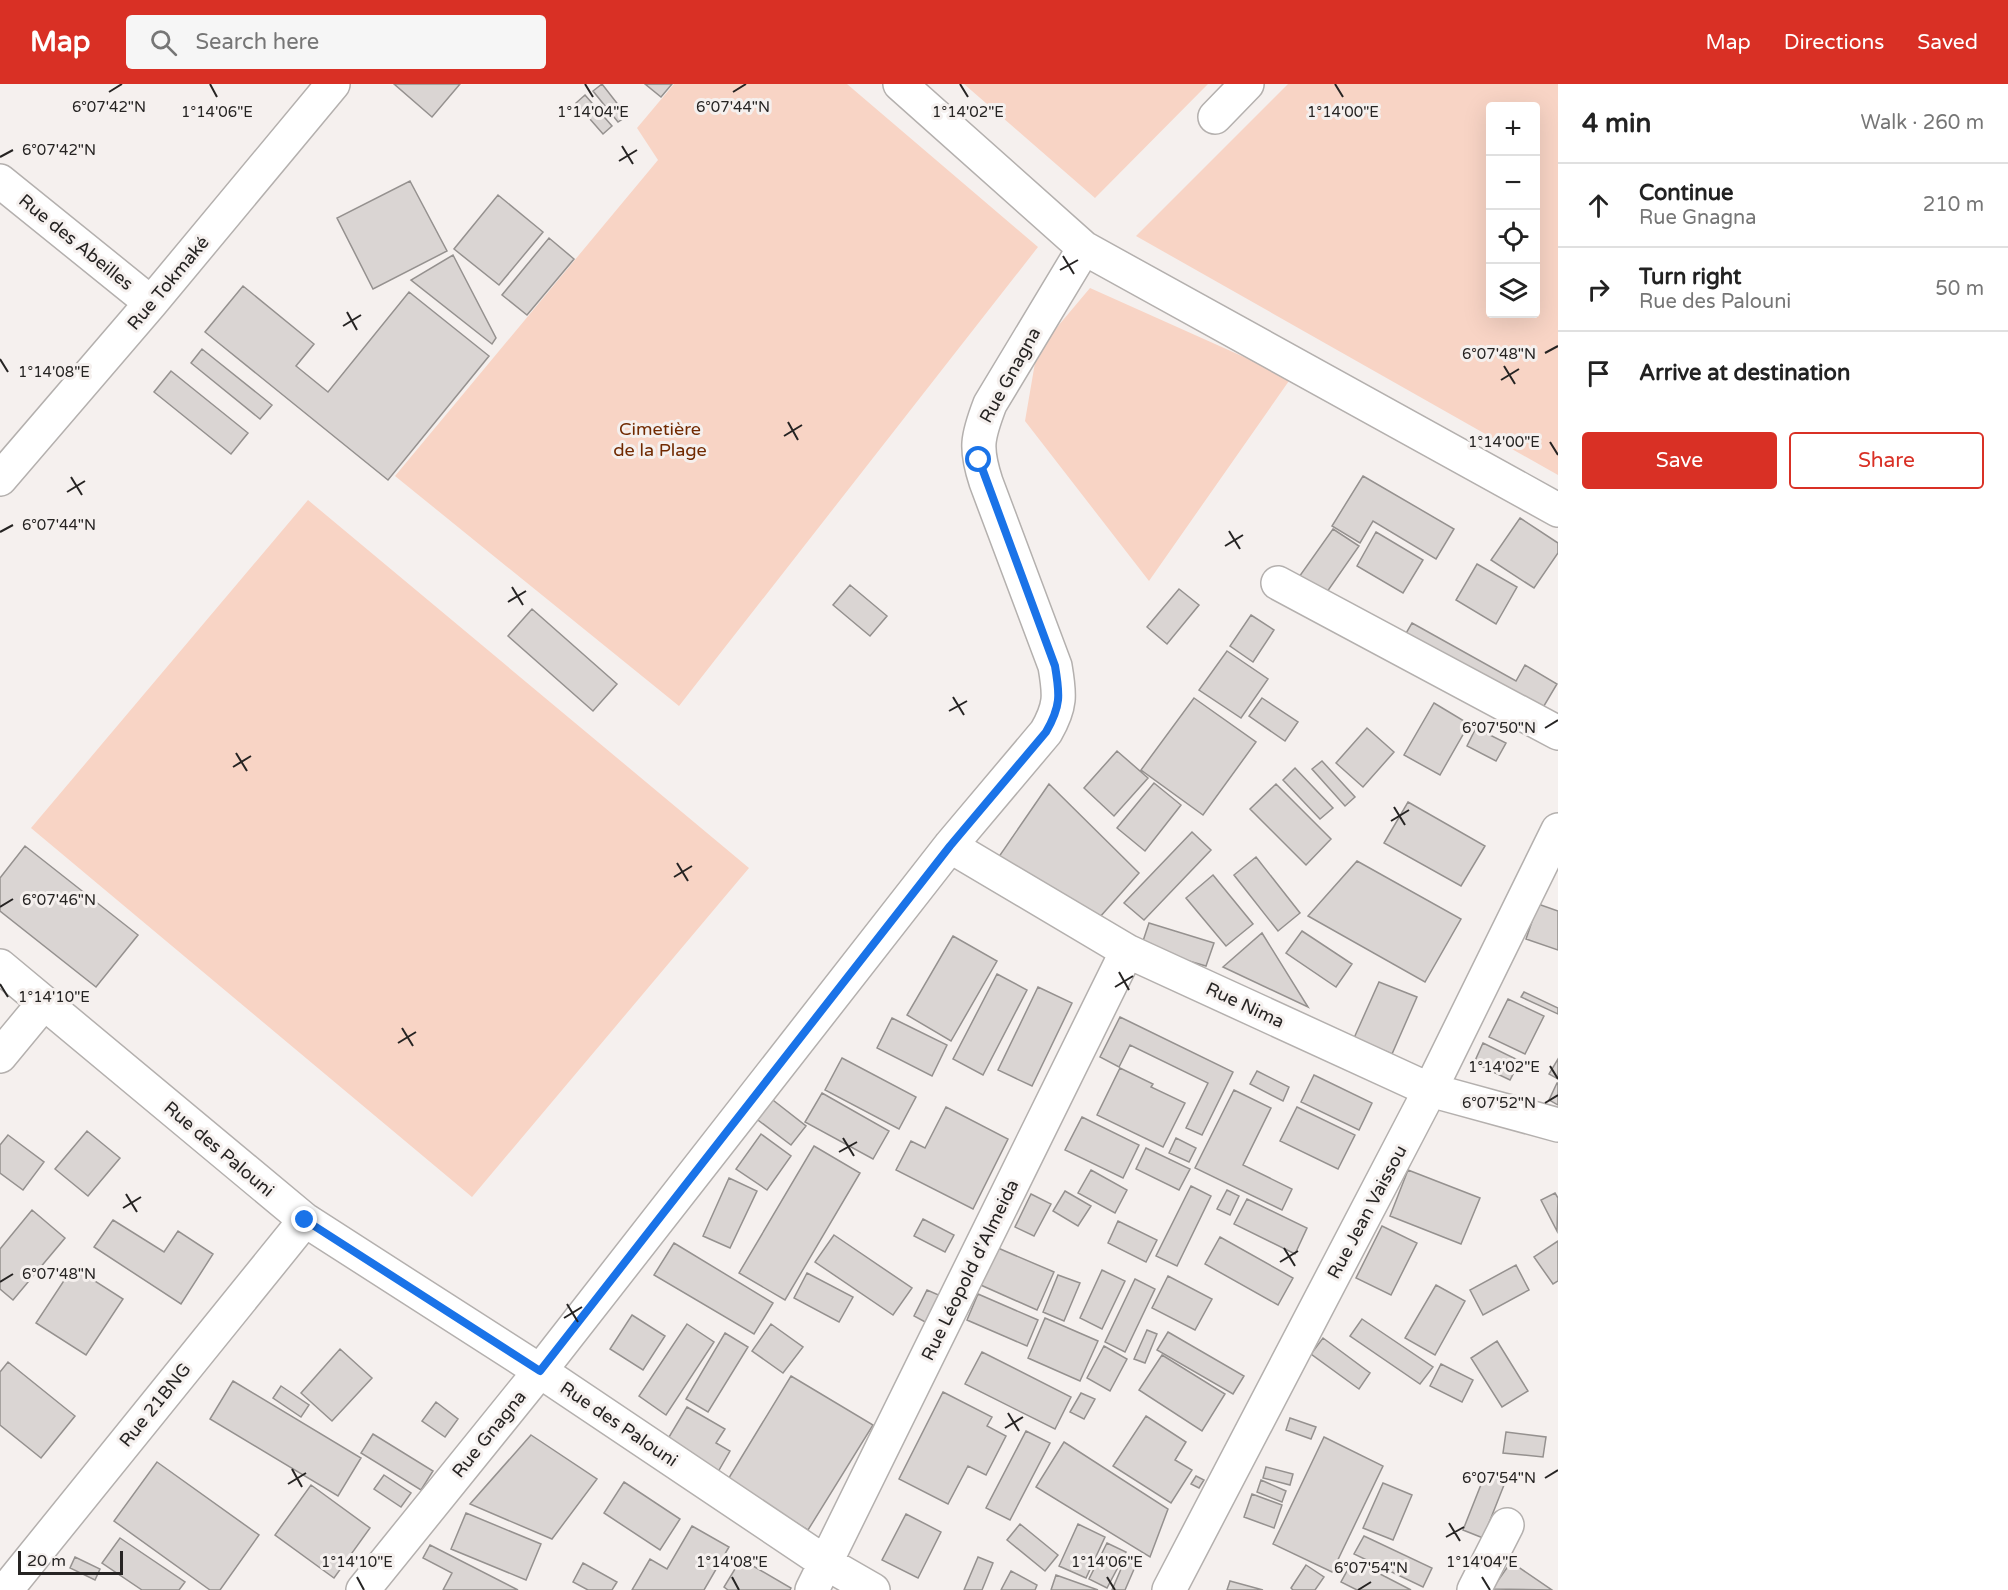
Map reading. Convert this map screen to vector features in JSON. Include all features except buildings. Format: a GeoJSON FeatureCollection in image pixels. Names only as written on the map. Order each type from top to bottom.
{"type":"FeatureCollection","features":[{"type":"Feature","properties":{"kind":"street","name":"Rue Tokmaké"},"geometry":{"type":"LineString","coordinates":[[0,479],[151,303],[333,84]]}},
{"type":"Feature","properties":{"kind":"street"},"geometry":{"type":"LineString","coordinates":[[900,84],[1084,248],[1558,510]]}},
{"type":"Feature","properties":{"kind":"street"},"geometry":{"type":"LineString","coordinates":[[1215,117],[1247,84]]}},
{"type":"Feature","properties":{"kind":"street","name":"Rue des Abeilles"},"geometry":{"type":"LineString","coordinates":[[0,181],[151,303]]}},
{"type":"Feature","properties":{"kind":"street","name":"Rue Gnagna"},"geometry":{"type":"LineString","coordinates":[[363,1590],[540,1371],[950,846],[1046,732],[1058,707],[1058,682],[1055,666],[986,482],[977,444],[990,404],[1084,248]]}},
{"type":"Feature","properties":{"kind":"street"},"geometry":{"type":"LineString","coordinates":[[1278,583],[1558,733]]}},
{"type":"Feature","properties":{"kind":"street","name":"Rue Jean Vaissou"},"geometry":{"type":"LineString","coordinates":[[1169,1590],[1430,1090],[1558,830]]}},
{"type":"Feature","properties":{"kind":"street","name":"Rue Nima"},"geometry":{"type":"LineString","coordinates":[[950,846],[1127,951],[1430,1090],[1558,1125]]}},
{"type":"Feature","properties":{"kind":"street","name":"Rue Léopold d'Almeida"},"geometry":{"type":"LineString","coordinates":[[819,1577],[1127,951]]}},
{"type":"Feature","properties":{"kind":"street","name":"Rue des Palouni"},"geometry":{"type":"LineString","coordinates":[[0,966],[305,1220],[540,1371],[819,1577],[873,1590]]}},
{"type":"Feature","properties":{"kind":"street"},"geometry":{"type":"LineString","coordinates":[[0,1056],[43,1004]]}},
{"type":"Feature","properties":{"kind":"street","name":"Rue 21BNG"},"geometry":{"type":"LineString","coordinates":[[6,1590],[305,1220]]}},
{"type":"Feature","properties":{"kind":"street"},"geometry":{"type":"LineString","coordinates":[[1474,1590],[1507,1526]]}},
{"type":"Feature","properties":{"kind":"green space","name":"Cimetière de la Plage"},"geometry":{"type":"Polygon","coordinates":[[[674,84],[847,84],[1038,247],[679,706],[395,476],[658,160],[637,128],[674,84]]]}},
{"type":"Feature","properties":{"kind":"green space"},"geometry":{"type":"Polygon","coordinates":[[[964,84],[1208,84],[1095,198],[964,84]]]}},
{"type":"Feature","properties":{"kind":"green space"},"geometry":{"type":"Polygon","coordinates":[[[1288,84],[1558,84],[1558,475],[1136,236],[1288,84]]]}},
{"type":"Feature","properties":{"kind":"green space"},"geometry":{"type":"Polygon","coordinates":[[[1090,288],[1291,378],[1149,581],[1025,421],[1037,351],[1090,288]]]}},
{"type":"Feature","properties":{"kind":"green space"},"geometry":{"type":"Polygon","coordinates":[[[308,500],[749,868],[472,1197],[31,828],[308,500]]]}},
{"type":"Feature","properties":{"kind":"route"},"geometry":{"type":"LineString","coordinates":[[305,1220],[540,1371],[950,846],[1046,732],[1053,719],[1058,707],[1058,682],[1055,666],[979,460]]}}]}
